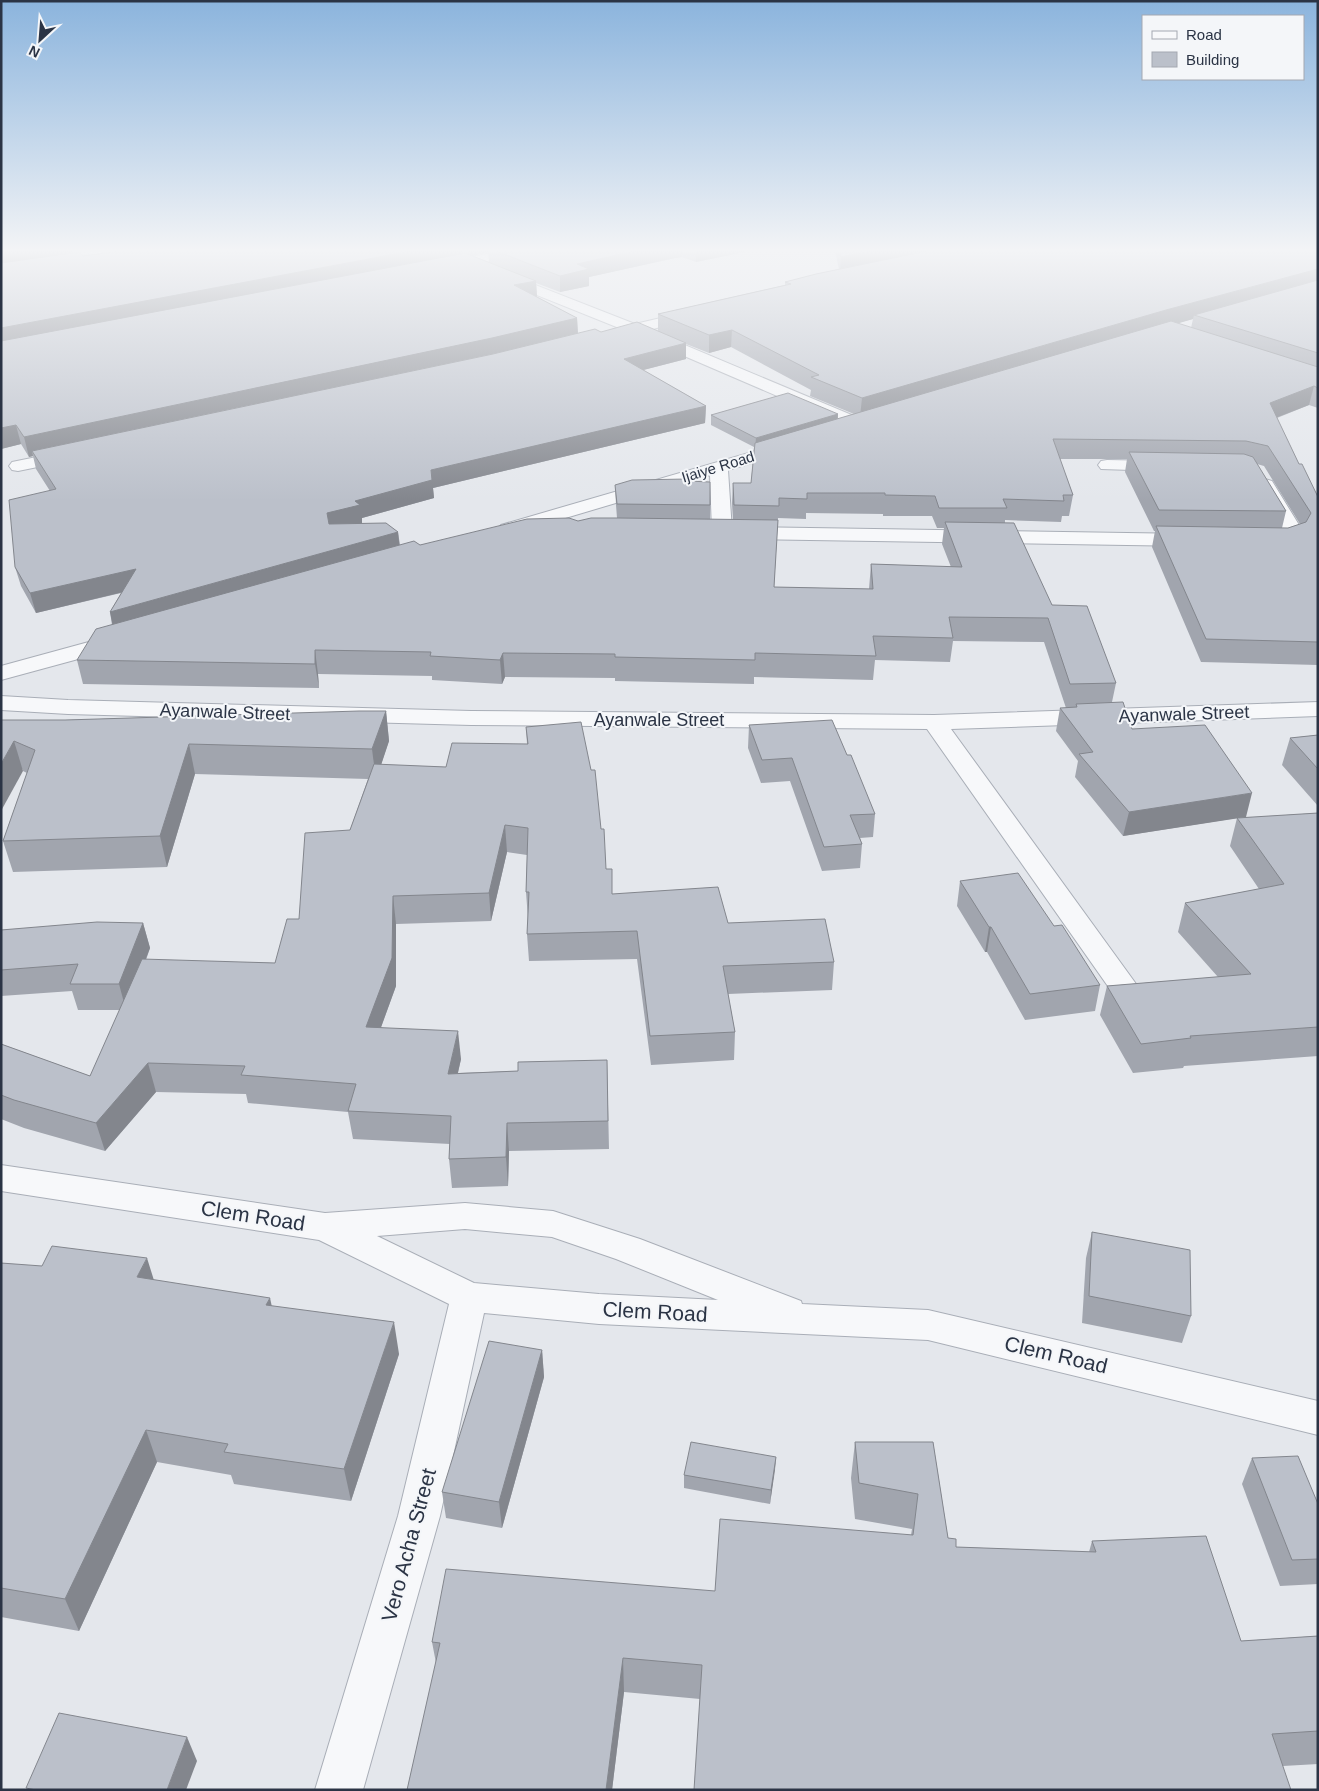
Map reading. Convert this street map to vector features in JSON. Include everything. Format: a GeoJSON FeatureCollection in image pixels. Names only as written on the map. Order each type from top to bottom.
{"type":"FeatureCollection","features":[{"type":"Feature","properties":{"kind":"street"},"geometry":{"type":"LineString","coordinates":[[598,338],[614,335]]}},
{"type":"Feature","properties":{"kind":"street"},"geometry":{"type":"LineString","coordinates":[[647,335],[860,425]]}},
{"type":"Feature","properties":{"kind":"street"},"geometry":{"type":"LineString","coordinates":[[833,433],[879,420]]}},
{"type":"Feature","properties":{"kind":"street","name":"Ijaiye Road"},"geometry":{"type":"LineString","coordinates":[[487,535],[807,441]]}},
{"type":"Feature","properties":{"kind":"street"},"geometry":{"type":"LineString","coordinates":[[18,466],[86,452]]}},
{"type":"Feature","properties":{"kind":"street"},"geometry":{"type":"LineString","coordinates":[[1107,465],[1183,466]]}},
{"type":"Feature","properties":{"kind":"street"},"geometry":{"type":"LineString","coordinates":[[719,467],[722,532]]}},
{"type":"Feature","properties":{"kind":"street"},"geometry":{"type":"LineString","coordinates":[[1254,540],[1283,541],[1293,538],[1294,533],[1256,471]]}},
{"type":"Feature","properties":{"kind":"street"},"geometry":{"type":"LineString","coordinates":[[534,522],[568,533]]}},
{"type":"Feature","properties":{"kind":"street"},"geometry":{"type":"LineString","coordinates":[[702,532],[1204,540]]}},
{"type":"Feature","properties":{"kind":"street"},"geometry":{"type":"LineString","coordinates":[[1,673],[131,637]]}},
{"type":"Feature","properties":{"kind":"street","name":"Ayanwale Street"},"geometry":{"type":"LineString","coordinates":[[1,703],[78,708],[471,718],[934,722],[1318,710]]}},
{"type":"Feature","properties":{"kind":"street"},"geometry":{"type":"LineString","coordinates":[[934,722],[1130,995]]}},
{"type":"Feature","properties":{"kind":"street","name":"Clem Road"},"geometry":{"type":"LineString","coordinates":[[1,1178],[325,1227],[469,1297],[599,1309],[928,1325],[1318,1418]]}},
{"type":"Feature","properties":{"kind":"street"},"geometry":{"type":"LineString","coordinates":[[325,1227],[465,1216],[553,1224],[628,1249],[810,1320]]}},
{"type":"Feature","properties":{"kind":"street","name":"Vero Acha Street"},"geometry":{"type":"LineString","coordinates":[[339,1790],[419,1516],[469,1297]]}},
{"type":"Feature","properties":{"kind":"building"},"geometry":{"type":"Polygon","coordinates":[[[35,335],[507,335],[24,437],[16,425],[1,428],[1,341],[35,335]]]}},
{"type":"Feature","properties":{"kind":"building"},"geometry":{"type":"Polygon","coordinates":[[[572,335],[666,335],[686,343],[624,359],[706,406],[431,470],[432,480],[355,501],[360,505],[327,513],[329,524],[386,523],[398,532],[110,612],[136,569],[30,593],[15,567],[9,500],[56,489],[32,451],[493,354],[572,335]]]}},
{"type":"Feature","properties":{"kind":"building"},"geometry":{"type":"Polygon","coordinates":[[[741,335],[1081,335],[862,398],[811,377],[819,375],[741,335]]]}},
{"type":"Feature","properties":{"kind":"building"},"geometry":{"type":"Polygon","coordinates":[[[1125,335],[1214,335],[1318,367],[1318,388],[1314,386],[1270,403],[1299,464],[1302,464],[1318,497],[1318,642],[1206,639],[1156,526],[1288,528],[1306,522],[1311,513],[1268,446],[1246,441],[1053,439],[1073,495],[1063,495],[1064,501],[1003,499],[1007,508],[939,508],[935,496],[885,495],[885,493],[807,493],[807,499],[779,498],[779,506],[734,505],[733,483],[751,483],[755,443],[1125,335]]]}},
{"type":"Feature","properties":{"kind":"building"},"geometry":{"type":"Polygon","coordinates":[[[1258,335],[1318,335],[1318,353],[1258,335]]]}},
{"type":"Feature","properties":{"kind":"building"},"geometry":{"type":"Polygon","coordinates":[[[788,393],[838,414],[756,438],[711,415],[788,393]]]}},
{"type":"Feature","properties":{"kind":"building"},"geometry":{"type":"Polygon","coordinates":[[[1129,452],[1244,454],[1253,457],[1286,511],[1159,510],[1129,452]]]}},
{"type":"Feature","properties":{"kind":"building"},"geometry":{"type":"Polygon","coordinates":[[[687,479],[688,481],[710,482],[710,505],[617,504],[615,485],[632,480],[687,479]]]}},
{"type":"Feature","properties":{"kind":"building"},"geometry":{"type":"Polygon","coordinates":[[[569,518],[578,521],[591,518],[778,520],[774,587],[873,589],[871,564],[962,567],[945,522],[1014,523],[1052,605],[1087,606],[1116,683],[1070,684],[1048,618],[949,617],[953,638],[873,636],[876,656],[755,653],[755,660],[615,657],[615,654],[503,653],[500,660],[430,656],[431,652],[315,650],[315,664],[77,660],[96,629],[414,541],[420,545],[527,519],[569,518]]]}},
{"type":"Feature","properties":{"kind":"building"},"geometry":{"type":"Polygon","coordinates":[[[1123,702],[1132,729],[1205,725],[1252,793],[1129,812],[1079,754],[1093,752],[1060,708],[1077,707],[1076,704],[1123,702]]]}},
{"type":"Feature","properties":{"kind":"building"},"geometry":{"type":"Polygon","coordinates":[[[386,711],[372,749],[189,744],[160,836],[3,841],[35,750],[14,741],[1,764],[1,720],[65,720],[386,711]]]}},
{"type":"Feature","properties":{"kind":"building"},"geometry":{"type":"Polygon","coordinates":[[[832,720],[847,755],[851,755],[875,814],[850,815],[862,844],[824,847],[792,758],[762,760],[749,725],[832,720]]]}},
{"type":"Feature","properties":{"kind":"building"},"geometry":{"type":"Polygon","coordinates":[[[581,722],[591,770],[595,770],[601,829],[604,829],[606,869],[612,869],[612,894],[718,887],[728,923],[825,919],[834,962],[723,966],[735,1032],[650,1036],[637,931],[527,934],[529,892],[526,892],[528,828],[505,825],[489,893],[393,896],[392,958],[366,1027],[458,1031],[448,1074],[518,1071],[518,1062],[607,1060],[608,1121],[507,1123],[506,1157],[449,1159],[451,1116],[348,1111],[356,1084],[241,1075],[245,1066],[148,1063],[96,1123],[1,1095],[1,1044],[90,1076],[142,959],[275,963],[287,919],[299,919],[305,833],[350,830],[374,764],[446,767],[452,743],[528,744],[526,727],[581,722]]]}},
{"type":"Feature","properties":{"kind":"building"},"geometry":{"type":"Polygon","coordinates":[[[1318,735],[1318,769],[1290,738],[1318,735]]]}},
{"type":"Feature","properties":{"kind":"building"},"geometry":{"type":"Polygon","coordinates":[[[1318,813],[1318,1027],[1190,1036],[1191,1038],[1141,1044],[1107,986],[1251,974],[1185,903],[1284,884],[1237,818],[1318,813]]]}},
{"type":"Feature","properties":{"kind":"building"},"geometry":{"type":"Polygon","coordinates":[[[1018,873],[1054,926],[1062,925],[1100,985],[1030,994],[991,927],[989,927],[960,881],[1018,873]]]}},
{"type":"Feature","properties":{"kind":"building"},"geometry":{"type":"Polygon","coordinates":[[[97,922],[143,923],[119,984],[70,984],[78,964],[1,970],[1,930],[97,922]]]}},
{"type":"Feature","properties":{"kind":"building"},"geometry":{"type":"Polygon","coordinates":[[[1092,1232],[1190,1250],[1191,1316],[1089,1296],[1092,1232]]]}},
{"type":"Feature","properties":{"kind":"building"},"geometry":{"type":"Polygon","coordinates":[[[52,1246],[147,1258],[137,1277],[270,1298],[266,1305],[394,1322],[344,1469],[224,1452],[228,1444],[146,1430],[65,1599],[1,1588],[1,1263],[42,1266],[52,1246]]]}},
{"type":"Feature","properties":{"kind":"building"},"geometry":{"type":"Polygon","coordinates":[[[489,1341],[542,1350],[499,1502],[442,1492],[489,1341]]]}},
{"type":"Feature","properties":{"kind":"building"},"geometry":{"type":"Polygon","coordinates":[[[691,1442],[776,1457],[771,1490],[684,1475],[691,1442]]]}},
{"type":"Feature","properties":{"kind":"building"},"geometry":{"type":"Polygon","coordinates":[[[855,1442],[933,1442],[948,1538],[956,1539],[956,1547],[1096,1552],[1092,1541],[1206,1536],[1241,1641],[1318,1636],[1318,1731],[1272,1734],[1291,1790],[694,1790],[702,1665],[623,1658],[606,1790],[407,1790],[440,1643],[432,1642],[446,1569],[715,1591],[720,1519],[913,1535],[918,1494],[859,1483],[855,1442]]]}},
{"type":"Feature","properties":{"kind":"building"},"geometry":{"type":"Polygon","coordinates":[[[1298,1456],[1318,1504],[1318,1559],[1292,1560],[1252,1458],[1298,1456]]]}},
{"type":"Feature","properties":{"kind":"building"},"geometry":{"type":"Polygon","coordinates":[[[59,1713],[187,1737],[167,1790],[36,1790],[26,1788],[59,1713]]]}}]}
